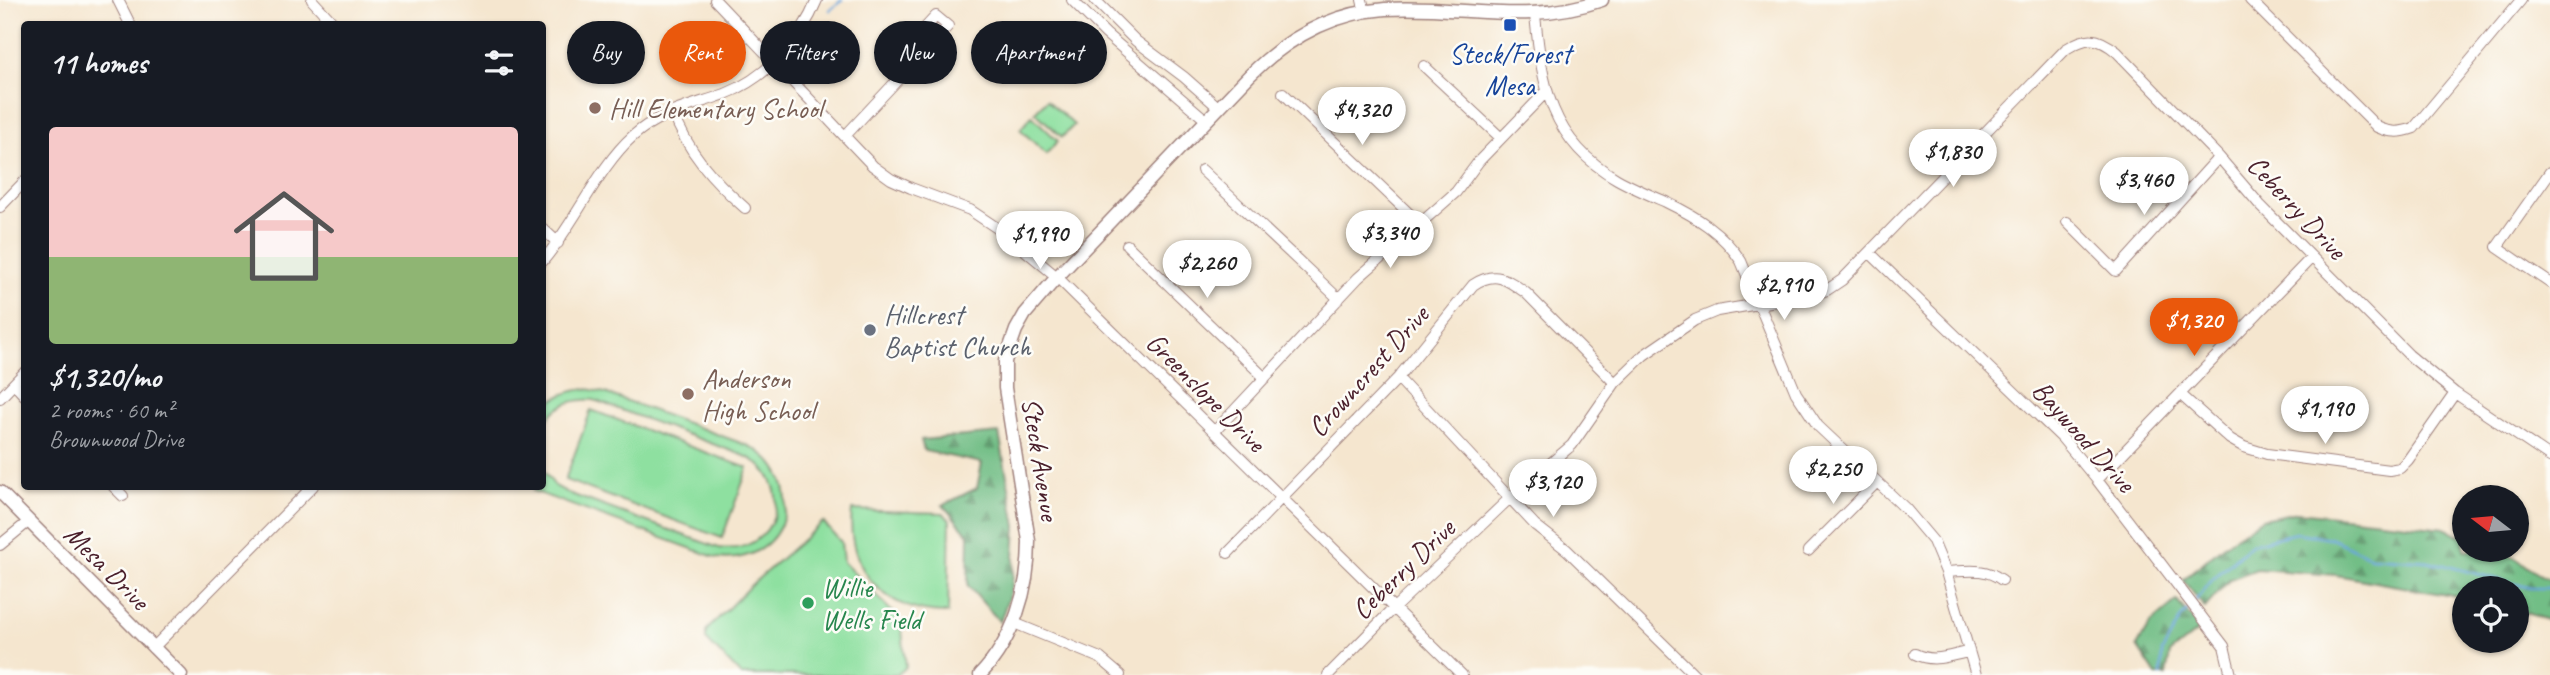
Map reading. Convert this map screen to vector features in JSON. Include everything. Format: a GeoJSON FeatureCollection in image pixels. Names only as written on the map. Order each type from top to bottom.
{"type":"FeatureCollection","features":[{"type":"Feature","properties":{"kind":"street"},"geometry":{"type":"LineString","coordinates":[[118,0],[128,21]]}},
{"type":"Feature","properties":{"kind":"street"},"geometry":{"type":"LineString","coordinates":[[312,0],[331,21]]}},
{"type":"Feature","properties":{"kind":"street","name":"Greenslope Drive"},"geometry":{"type":"LineString","coordinates":[[715,0],[760,45]]}},
{"type":"Feature","properties":{"kind":"street"},"geometry":{"type":"LineString","coordinates":[[806,21],[817,0]]}},
{"type":"Feature","properties":{"kind":"street"},"geometry":{"type":"LineString","coordinates":[[1072,0],[1106,34],[1206,120]]}},
{"type":"Feature","properties":{"kind":"street"},"geometry":{"type":"LineString","coordinates":[[1095,0],[1136,41],[1218,107]]}},
{"type":"Feature","properties":{"kind":"street","name":"Steck Avenue"},"geometry":{"type":"LineString","coordinates":[[979,675],[997,654],[1014,622],[1026,582],[1029,541],[1004,388],[1005,361],[1025,314],[1056,277],[1267,58],[1300,35],[1364,6],[1535,15],[1602,0]]}},
{"type":"Feature","properties":{"kind":"street"},"geometry":{"type":"LineString","coordinates":[[2250,0],[2376,127],[2402,132],[2414,128],[2521,0]]}},
{"type":"Feature","properties":{"kind":"street"},"geometry":{"type":"LineString","coordinates":[[1535,15],[1538,50],[1547,91],[1565,135],[1595,164],[1617,179],[1692,215],[1710,226],[1730,244],[1741,261],[1806,411],[1920,524],[1933,541],[1947,572],[1976,675]]}},
{"type":"Feature","properties":{"kind":"street"},"geometry":{"type":"LineString","coordinates":[[936,16],[948,26],[912,64],[901,54],[936,16]]}},
{"type":"Feature","properties":{"kind":"street","name":"Ceberry Drive"},"geometry":{"type":"LineString","coordinates":[[1328,675],[1511,497],[1572,445],[1615,383],[1644,355],[1695,320],[1717,311],[1812,295],[1827,290],[1842,280],[2066,49],[2080,40],[2097,39],[2118,52],[2220,157],[2260,205],[2409,355],[2455,393],[2550,457]]}},
{"type":"Feature","properties":{"kind":"street"},"geometry":{"type":"LineString","coordinates":[[1424,66],[1501,138]]}},
{"type":"Feature","properties":{"kind":"street"},"geometry":{"type":"LineString","coordinates":[[546,257],[622,146],[652,121],[727,93],[751,81],[760,73]]}},
{"type":"Feature","properties":{"kind":"street","name":"Greenslope Drive"},"geometry":{"type":"LineString","coordinates":[[797,84],[873,166],[891,179],[970,209],[1003,232],[1056,277],[1462,675]]}},
{"type":"Feature","properties":{"kind":"street"},"geometry":{"type":"LineString","coordinates":[[845,136],[893,84]]}},
{"type":"Feature","properties":{"kind":"street"},"geometry":{"type":"LineString","coordinates":[[1215,431],[1358,278],[1455,192],[1479,161],[1547,91]]}},
{"type":"Feature","properties":{"kind":"street"},"geometry":{"type":"LineString","coordinates":[[1283,93],[1419,223]]}},
{"type":"Feature","properties":{"kind":"street"},"geometry":{"type":"LineString","coordinates":[[673,112],[687,145],[698,160],[745,208]]}},
{"type":"Feature","properties":{"kind":"street"},"geometry":{"type":"LineString","coordinates":[[2067,222],[2116,271],[2220,157]]}},
{"type":"Feature","properties":{"kind":"street"},"geometry":{"type":"LineString","coordinates":[[1202,170],[1339,299]]}},
{"type":"Feature","properties":{"kind":"street"},"geometry":{"type":"LineString","coordinates":[[2550,173],[2497,247],[2550,283]]}},
{"type":"Feature","properties":{"kind":"street"},"geometry":{"type":"LineString","coordinates":[[0,207],[21,185]]}},
{"type":"Feature","properties":{"kind":"street"},"geometry":{"type":"LineString","coordinates":[[546,232],[558,243]]}},
{"type":"Feature","properties":{"kind":"street"},"geometry":{"type":"LineString","coordinates":[[1127,245],[1265,377]]}},
{"type":"Feature","properties":{"kind":"street","name":"Baywood Drive"},"geometry":{"type":"LineString","coordinates":[[1870,253],[2062,438],[2224,646],[2231,675]]}},
{"type":"Feature","properties":{"kind":"street"},"geometry":{"type":"LineString","coordinates":[[2097,480],[2312,257]]}},
{"type":"Feature","properties":{"kind":"street","name":"Crowncrest Drive"},"geometry":{"type":"LineString","coordinates":[[1228,553],[1398,378],[1473,285],[1485,277],[1497,277],[1511,282],[1526,293],[1615,383]]}},
{"type":"Feature","properties":{"kind":"street"},"geometry":{"type":"LineString","coordinates":[[0,398],[21,376]]}},
{"type":"Feature","properties":{"kind":"street"},"geometry":{"type":"LineString","coordinates":[[1398,378],[1535,525],[1567,550],[1695,675]]}},
{"type":"Feature","properties":{"kind":"street"},"geometry":{"type":"LineString","coordinates":[[14,384],[21,392]]}},
{"type":"Feature","properties":{"kind":"street"},"geometry":{"type":"LineString","coordinates":[[2180,394],[2230,439],[2244,447],[2267,454],[2389,470],[2400,468],[2408,460],[2455,393]]}},
{"type":"Feature","properties":{"kind":"street"},"geometry":{"type":"LineString","coordinates":[[1808,551],[1877,482]]}},
{"type":"Feature","properties":{"kind":"street"},"geometry":{"type":"LineString","coordinates":[[117,490],[123,496]]}},
{"type":"Feature","properties":{"kind":"street"},"geometry":{"type":"LineString","coordinates":[[153,648],[309,490]]}},
{"type":"Feature","properties":{"kind":"street","name":"Mesa Drive"},"geometry":{"type":"LineString","coordinates":[[0,492],[181,675]]}},
{"type":"Feature","properties":{"kind":"street"},"geometry":{"type":"LineString","coordinates":[[0,545],[28,522]]}},
{"type":"Feature","properties":{"kind":"street"},"geometry":{"type":"LineString","coordinates":[[1947,572],[1980,569],[1991,572],[2002,580]]}},
{"type":"Feature","properties":{"kind":"street"},"geometry":{"type":"LineString","coordinates":[[1014,622],[1100,658],[1120,675]]}},
{"type":"Feature","properties":{"kind":"street"},"geometry":{"type":"LineString","coordinates":[[1915,654],[1926,659],[1937,659],[1968,652]]}},
{"type":"Feature","properties":{"kind":"green space"},"geometry":{"type":"Polygon","coordinates":[[[1047,100],[1074,125],[1062,137],[1035,112],[1047,100]]]}},
{"type":"Feature","properties":{"kind":"green space"},"geometry":{"type":"Polygon","coordinates":[[[1032,116],[1058,141],[1046,154],[1020,129],[1032,116]]]}},
{"type":"Feature","properties":{"kind":"green space"},"geometry":{"type":"Polygon","coordinates":[[[588,389],[605,393],[749,446],[769,460],[781,478],[786,497],[784,517],[775,535],[761,549],[741,557],[717,558],[533,491],[546,490],[546,474],[555,486],[568,493],[719,548],[739,547],[756,541],[767,529],[774,514],[776,498],[772,482],[762,467],[745,456],[594,400],[578,400],[564,405],[546,421],[546,406],[563,394],[588,389]]]}},
{"type":"Feature","properties":{"kind":"green space"},"geometry":{"type":"Polygon","coordinates":[[[591,410],[748,468],[722,538],[565,480],[591,410]]]}},
{"type":"Feature","properties":{"kind":"green space"},"geometry":{"type":"Polygon","coordinates":[[[999,433],[1016,526],[1012,587],[1000,622],[968,586],[969,535],[943,505],[977,488],[982,463],[924,451],[921,440],[999,433]]]}},
{"type":"Feature","properties":{"kind":"green space"},"geometry":{"type":"Polygon","coordinates":[[[852,510],[943,513],[950,520],[948,613],[906,606],[874,585],[855,552],[852,510]]]}},
{"type":"Feature","properties":{"kind":"green space"},"geometry":{"type":"Polygon","coordinates":[[[2298,512],[2444,528],[2452,532],[2452,562],[2520,562],[2550,579],[2550,621],[2529,614],[2529,576],[2452,576],[2452,596],[2336,575],[2257,569],[2230,579],[2205,608],[2183,580],[2225,544],[2262,519],[2298,512]]]}},
{"type":"Feature","properties":{"kind":"green space","name":"Willie Wells Field"},"geometry":{"type":"Polygon","coordinates":[[[823,522],[841,542],[843,562],[901,621],[906,667],[897,675],[741,675],[706,639],[706,631],[750,586],[823,522]]]}},
{"type":"Feature","properties":{"kind":"green space"},"geometry":{"type":"Polygon","coordinates":[[[2177,601],[2200,629],[2170,653],[2166,675],[2156,675],[2137,646],[2150,624],[2177,601]]]}},
{"type":"Feature","properties":{"kind":"waterway"},"geometry":{"type":"LineString","coordinates":[[830,10],[842,0]]}},
{"type":"Feature","properties":{"kind":"waterway"},"geometry":{"type":"LineString","coordinates":[[2195,601],[2213,579],[2251,544],[2296,533],[2330,538],[2371,557],[2428,561],[2531,588],[2550,588]]}},
{"type":"Feature","properties":{"kind":"waterway"},"geometry":{"type":"LineString","coordinates":[[2161,675],[2162,652],[2191,606]]}},
{"type":"Feature","properties":{"kind":"place","name":"Steck/Forest Mesa"},"geometry":{"type":"Point","coordinates":[1510,25]}},
{"type":"Feature","properties":{"kind":"place","name":"Hill Elementary School"},"geometry":{"type":"Point","coordinates":[595,108]}},
{"type":"Feature","properties":{"kind":"place","name":"Hillcrest Baptist Church"},"geometry":{"type":"Point","coordinates":[870,330]}},
{"type":"Feature","properties":{"kind":"place","name":"Anderson High School"},"geometry":{"type":"Point","coordinates":[688,394]}},
{"type":"Feature","properties":{"kind":"place","name":"Willie Wells Field"},"geometry":{"type":"Point","coordinates":[808,603]}}]}
